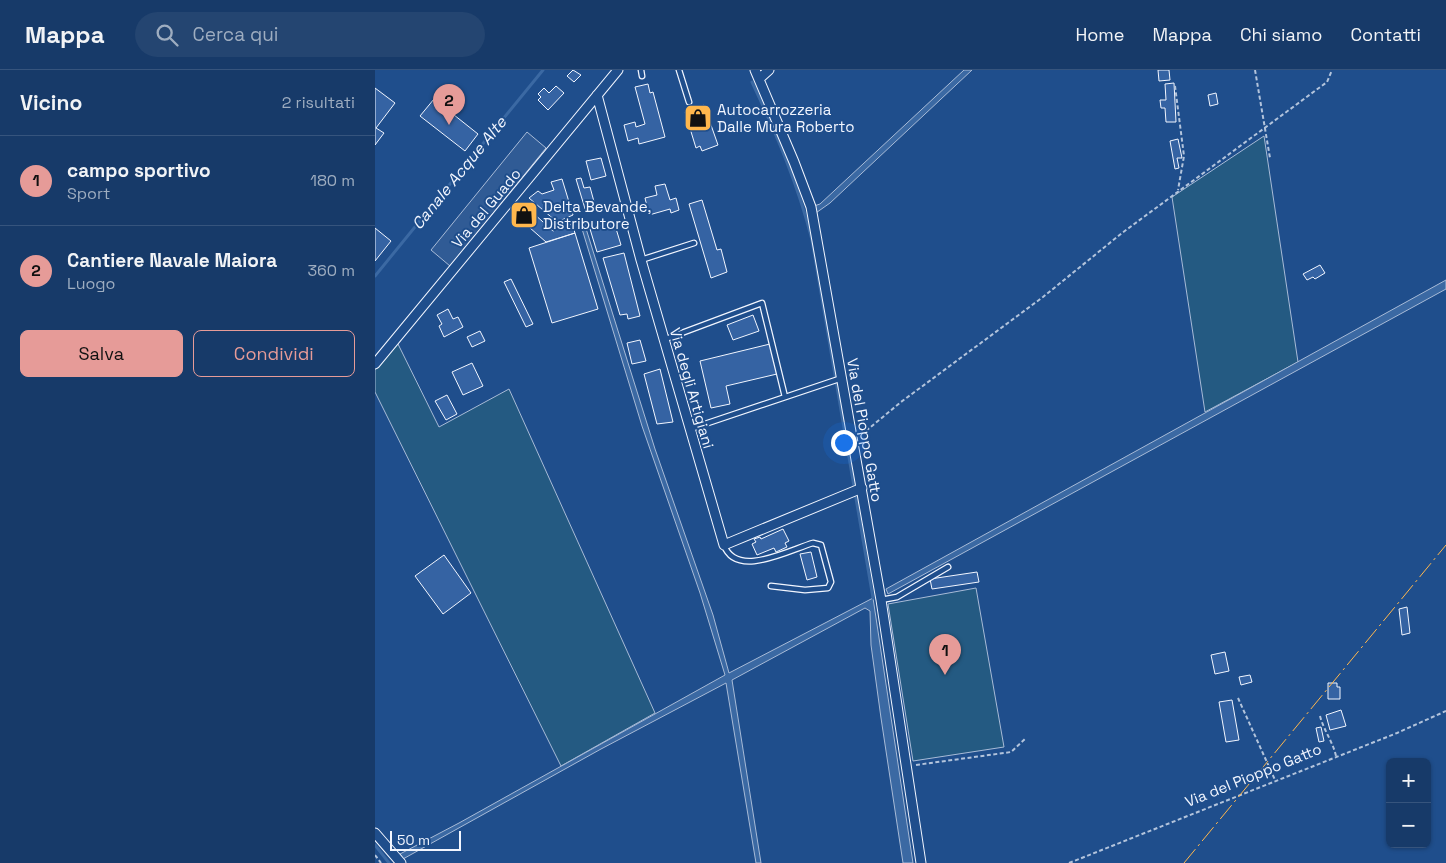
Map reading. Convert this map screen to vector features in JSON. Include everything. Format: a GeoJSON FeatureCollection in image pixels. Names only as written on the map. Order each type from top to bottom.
{"type":"FeatureCollection","features":[{"type":"Feature","properties":{"kind":"street","name":"Via del Guado"},"geometry":{"type":"LineString","coordinates":[[375,364],[618,70]]}},
{"type":"Feature","properties":{"kind":"street"},"geometry":{"type":"LineString","coordinates":[[757,74],[769,70]]}},
{"type":"Feature","properties":{"kind":"street","name":"Via del Pioppo Gatto"},"geometry":{"type":"LineString","coordinates":[[757,74],[795,162],[811,207],[881,600],[921,863]]}},
{"type":"Feature","properties":{"kind":"street","name":"Via degli Artigiani"},"geometry":{"type":"LineString","coordinates":[[597,95],[663,340],[724,545]]}},
{"type":"Feature","properties":{"kind":"street"},"geometry":{"type":"LineString","coordinates":[[724,545],[862,488]]}},
{"type":"Feature","properties":{"kind":"street"},"geometry":{"type":"LineString","coordinates":[[375,833],[401,863]]}},
{"type":"Feature","properties":{"kind":"lane"},"geometry":{"type":"LineString","coordinates":[[641,70],[642,76]]}},
{"type":"Feature","properties":{"kind":"lane"},"geometry":{"type":"LineString","coordinates":[[679,70],[689,102]]}},
{"type":"Feature","properties":{"kind":"lane"},"geometry":{"type":"LineString","coordinates":[[641,260],[694,243]]}},
{"type":"Feature","properties":{"kind":"lane"},"geometry":{"type":"LineString","coordinates":[[663,340],[762,303],[785,397]]}},
{"type":"Feature","properties":{"kind":"lane"},"geometry":{"type":"LineString","coordinates":[[689,429],[842,378]]}},
{"type":"Feature","properties":{"kind":"lane"},"geometry":{"type":"LineString","coordinates":[[724,545],[727,553],[735,558],[761,562],[813,543],[821,545],[831,582],[827,588],[805,590],[771,586]]}},
{"type":"Feature","properties":{"kind":"lane"},"geometry":{"type":"LineString","coordinates":[[881,600],[897,597],[948,567]]}},
{"type":"Feature","properties":{"kind":"path"},"geometry":{"type":"LineString","coordinates":[[1255,70],[1270,158]]}},
{"type":"Feature","properties":{"kind":"path"},"geometry":{"type":"LineString","coordinates":[[852,438],[863,434],[901,402],[1043,297],[1121,233],[1327,82],[1333,70]]}},
{"type":"Feature","properties":{"kind":"path"},"geometry":{"type":"LineString","coordinates":[[1175,86],[1184,156],[1178,191]]}},
{"type":"Feature","properties":{"kind":"path"},"geometry":{"type":"LineString","coordinates":[[1238,698],[1275,780]]}},
{"type":"Feature","properties":{"kind":"path","name":"Via del Pioppo Gatto"},"geometry":{"type":"LineString","coordinates":[[1069,863],[1446,711]]}},
{"type":"Feature","properties":{"kind":"path"},"geometry":{"type":"LineString","coordinates":[[1320,716],[1323,728],[1333,745],[1336,756]]}},
{"type":"Feature","properties":{"kind":"path"},"geometry":{"type":"LineString","coordinates":[[907,766],[1011,752],[1025,739]]}},
{"type":"Feature","properties":{"kind":"path"},"geometry":{"type":"LineString","coordinates":[[375,855],[381,863]]}},
{"type":"Feature","properties":{"kind":"shaded area"},"geometry":{"type":"Polygon","coordinates":[[[964,70],[972,70],[830,203],[813,215],[811,207],[820,204],[964,70]]]}},
{"type":"Feature","properties":{"kind":"shaded area"},"geometry":{"type":"Polygon","coordinates":[[[527,132],[546,148],[450,266],[431,250],[527,132]]]}},
{"type":"Feature","properties":{"kind":"shaded area"},"geometry":{"type":"Polygon","coordinates":[[[1264,136],[1298,362],[1205,412],[1172,197],[1264,136]]]}},
{"type":"Feature","properties":{"kind":"shaded area"},"geometry":{"type":"Polygon","coordinates":[[[579,219],[583,219],[655,449],[713,615],[729,673],[873,598],[913,863],[903,863],[871,645],[870,611],[865,608],[732,680],[761,863],[756,863],[726,683],[601,749],[403,859],[400,854],[725,675],[700,593],[642,426],[579,219]]]}},
{"type":"Feature","properties":{"kind":"shaded area"},"geometry":{"type":"Polygon","coordinates":[[[1446,280],[1446,289],[888,594],[886,589],[1446,280]]]}},
{"type":"Feature","properties":{"kind":"shaded area"},"geometry":{"type":"Polygon","coordinates":[[[396,340],[439,427],[509,389],[655,713],[561,766],[375,392],[375,368],[396,340]]]}},
{"type":"Feature","properties":{"kind":"shaded area"},"geometry":{"type":"Polygon","coordinates":[[[976,588],[1004,747],[913,761],[888,604],[976,588]]]}},
{"type":"Feature","properties":{"kind":"building"},"geometry":{"type":"Polygon","coordinates":[[[573,70],[581,75],[574,82],[567,76],[573,70]]]}},
{"type":"Feature","properties":{"kind":"building"},"geometry":{"type":"Polygon","coordinates":[[[1158,70],[1169,70],[1170,80],[1159,81],[1158,70]]]}},
{"type":"Feature","properties":{"kind":"building"},"geometry":{"type":"Polygon","coordinates":[[[1174,83],[1176,122],[1166,122],[1165,108],[1161,108],[1160,100],[1166,100],[1165,84],[1174,83]]]}},
{"type":"Feature","properties":{"kind":"building"},"geometry":{"type":"Polygon","coordinates":[[[648,84],[650,93],[653,92],[665,137],[639,144],[638,138],[628,141],[624,125],[635,122],[636,127],[645,124],[635,87],[648,84]]]}},
{"type":"Feature","properties":{"kind":"building"},"geometry":{"type":"Polygon","coordinates":[[[556,86],[564,93],[548,110],[538,100],[541,97],[538,94],[544,88],[549,93],[556,86]]]}},
{"type":"Feature","properties":{"kind":"building"},"geometry":{"type":"Polygon","coordinates":[[[375,88],[395,103],[376,128],[384,133],[375,145],[375,88]]]}},
{"type":"Feature","properties":{"kind":"building"},"geometry":{"type":"Polygon","coordinates":[[[1216,93],[1218,104],[1210,106],[1208,95],[1216,93]]]}},
{"type":"Feature","properties":{"kind":"building"},"geometry":{"type":"Polygon","coordinates":[[[434,99],[478,134],[465,151],[420,116],[434,99]]]}},
{"type":"Feature","properties":{"kind":"building"},"geometry":{"type":"Polygon","coordinates":[[[704,105],[718,145],[702,151],[700,146],[696,148],[685,112],[704,105]]]}},
{"type":"Feature","properties":{"kind":"building"},"geometry":{"type":"Polygon","coordinates":[[[1178,139],[1182,158],[1177,158],[1179,168],[1175,169],[1170,141],[1178,139]]]}},
{"type":"Feature","properties":{"kind":"building"},"geometry":{"type":"Polygon","coordinates":[[[601,158],[606,176],[591,180],[586,161],[601,158]]]}},
{"type":"Feature","properties":{"kind":"building"},"geometry":{"type":"Polygon","coordinates":[[[581,178],[584,188],[590,187],[596,209],[586,212],[576,179],[581,178]]]}},
{"type":"Feature","properties":{"kind":"building"},"geometry":{"type":"Polygon","coordinates":[[[562,179],[573,215],[557,222],[529,198],[538,191],[542,194],[554,190],[551,182],[562,179]]]}},
{"type":"Feature","properties":{"kind":"building"},"geometry":{"type":"Polygon","coordinates":[[[665,184],[670,200],[676,198],[679,210],[671,213],[670,209],[649,215],[645,198],[657,195],[655,186],[665,184]]]}},
{"type":"Feature","properties":{"kind":"building"},"geometry":{"type":"Polygon","coordinates":[[[702,200],[717,250],[721,249],[727,272],[711,278],[689,204],[702,200]]]}},
{"type":"Feature","properties":{"kind":"building"},"geometry":{"type":"Polygon","coordinates":[[[522,203],[553,231],[572,224],[575,233],[546,242],[513,213],[522,203]]]}},
{"type":"Feature","properties":{"kind":"building"},"geometry":{"type":"Polygon","coordinates":[[[614,222],[621,245],[597,252],[590,229],[614,222]]]}},
{"type":"Feature","properties":{"kind":"building"},"geometry":{"type":"Polygon","coordinates":[[[375,228],[391,241],[375,261],[375,228]]]}},
{"type":"Feature","properties":{"kind":"building"},"geometry":{"type":"Polygon","coordinates":[[[575,233],[598,309],[552,323],[529,248],[575,233]]]}},
{"type":"Feature","properties":{"kind":"building"},"geometry":{"type":"Polygon","coordinates":[[[624,253],[640,316],[628,319],[627,314],[620,315],[603,258],[624,253]]]}},
{"type":"Feature","properties":{"kind":"building"},"geometry":{"type":"Polygon","coordinates":[[[1320,265],[1325,273],[1315,279],[1313,277],[1307,280],[1303,274],[1320,265]]]}},
{"type":"Feature","properties":{"kind":"building"},"geometry":{"type":"Polygon","coordinates":[[[511,279],[533,324],[526,327],[504,282],[511,279]]]}},
{"type":"Feature","properties":{"kind":"building"},"geometry":{"type":"Polygon","coordinates":[[[448,309],[453,319],[458,317],[463,327],[444,337],[439,326],[442,324],[437,315],[448,309]]]}},
{"type":"Feature","properties":{"kind":"building"},"geometry":{"type":"Polygon","coordinates":[[[753,315],[759,331],[733,340],[727,325],[753,315]]]}},
{"type":"Feature","properties":{"kind":"building"},"geometry":{"type":"Polygon","coordinates":[[[480,331],[485,341],[472,347],[467,337],[480,331]]]}},
{"type":"Feature","properties":{"kind":"building"},"geometry":{"type":"Polygon","coordinates":[[[640,340],[646,361],[632,364],[627,343],[640,340]]]}},
{"type":"Feature","properties":{"kind":"building"},"geometry":{"type":"Polygon","coordinates":[[[770,344],[777,374],[726,386],[730,404],[711,408],[700,361],[770,344]]]}},
{"type":"Feature","properties":{"kind":"building"},"geometry":{"type":"Polygon","coordinates":[[[472,363],[483,386],[463,395],[452,372],[472,363]]]}},
{"type":"Feature","properties":{"kind":"building"},"geometry":{"type":"Polygon","coordinates":[[[660,369],[673,422],[657,424],[644,374],[660,369]]]}},
{"type":"Feature","properties":{"kind":"building"},"geometry":{"type":"Polygon","coordinates":[[[447,395],[457,414],[446,420],[435,401],[447,395]]]}},
{"type":"Feature","properties":{"kind":"building"},"geometry":{"type":"Polygon","coordinates":[[[783,529],[789,541],[785,543],[787,547],[776,552],[774,548],[757,555],[752,544],[756,542],[754,539],[760,537],[761,539],[783,529]]]}},
{"type":"Feature","properties":{"kind":"building"},"geometry":{"type":"Polygon","coordinates":[[[811,552],[817,577],[807,580],[800,554],[811,552]]]}},
{"type":"Feature","properties":{"kind":"building"},"geometry":{"type":"Polygon","coordinates":[[[444,555],[471,593],[443,614],[415,576],[444,555]]]}},
{"type":"Feature","properties":{"kind":"building"},"geometry":{"type":"Polygon","coordinates":[[[977,572],[979,582],[932,589],[930,579],[977,572]]]}},
{"type":"Feature","properties":{"kind":"building"},"geometry":{"type":"Polygon","coordinates":[[[1407,607],[1410,633],[1402,635],[1399,609],[1407,607]]]}},
{"type":"Feature","properties":{"kind":"building"},"geometry":{"type":"Polygon","coordinates":[[[1225,652],[1229,671],[1215,674],[1211,655],[1225,652]]]}},
{"type":"Feature","properties":{"kind":"building"},"geometry":{"type":"Polygon","coordinates":[[[1250,675],[1252,682],[1241,685],[1239,677],[1250,675]]]}},
{"type":"Feature","properties":{"kind":"building"},"geometry":{"type":"Polygon","coordinates":[[[1328,683],[1337,683],[1337,687],[1340,687],[1340,699],[1328,699],[1328,683]]]}},
{"type":"Feature","properties":{"kind":"building"},"geometry":{"type":"Polygon","coordinates":[[[1232,700],[1239,740],[1226,742],[1219,702],[1232,700]]]}},
{"type":"Feature","properties":{"kind":"building"},"geometry":{"type":"Polygon","coordinates":[[[1341,710],[1346,726],[1330,730],[1326,715],[1341,710]]]}},
{"type":"Feature","properties":{"kind":"building"},"geometry":{"type":"Polygon","coordinates":[[[1321,727],[1324,741],[1319,742],[1316,728],[1321,727]]]}},
{"type":"Feature","properties":{"kind":"waterway","name":"Canale Acque Alte"},"geometry":{"type":"LineString","coordinates":[[375,276],[543,70]]}},
{"type":"Feature","properties":{"kind":"waterway"},"geometry":{"type":"LineString","coordinates":[[752,82],[786,159],[812,240],[873,598]]}},
{"type":"Feature","properties":{"kind":"waterway"},"geometry":{"type":"LineString","coordinates":[[375,845],[389,863]]}},
{"type":"Feature","properties":{"kind":"power"},"geometry":{"type":"LineString","coordinates":[[1184,863],[1446,545]]}},
{"type":"Feature","properties":{"kind":"place","name":"Autocarrozzeria Dalle Mura Roberto"},"geometry":{"type":"Point","coordinates":[698,118]}},
{"type":"Feature","properties":{"kind":"place","name":"Cantiere Navale Maiora"},"geometry":{"type":"Point","coordinates":[449,125]}},
{"type":"Feature","properties":{"kind":"place","name":"Delta Bevande, Distributore"},"geometry":{"type":"Point","coordinates":[524,215]}},
{"type":"Feature","properties":{"kind":"place","name":"campo sportivo"},"geometry":{"type":"Point","coordinates":[945,675]}}]}
